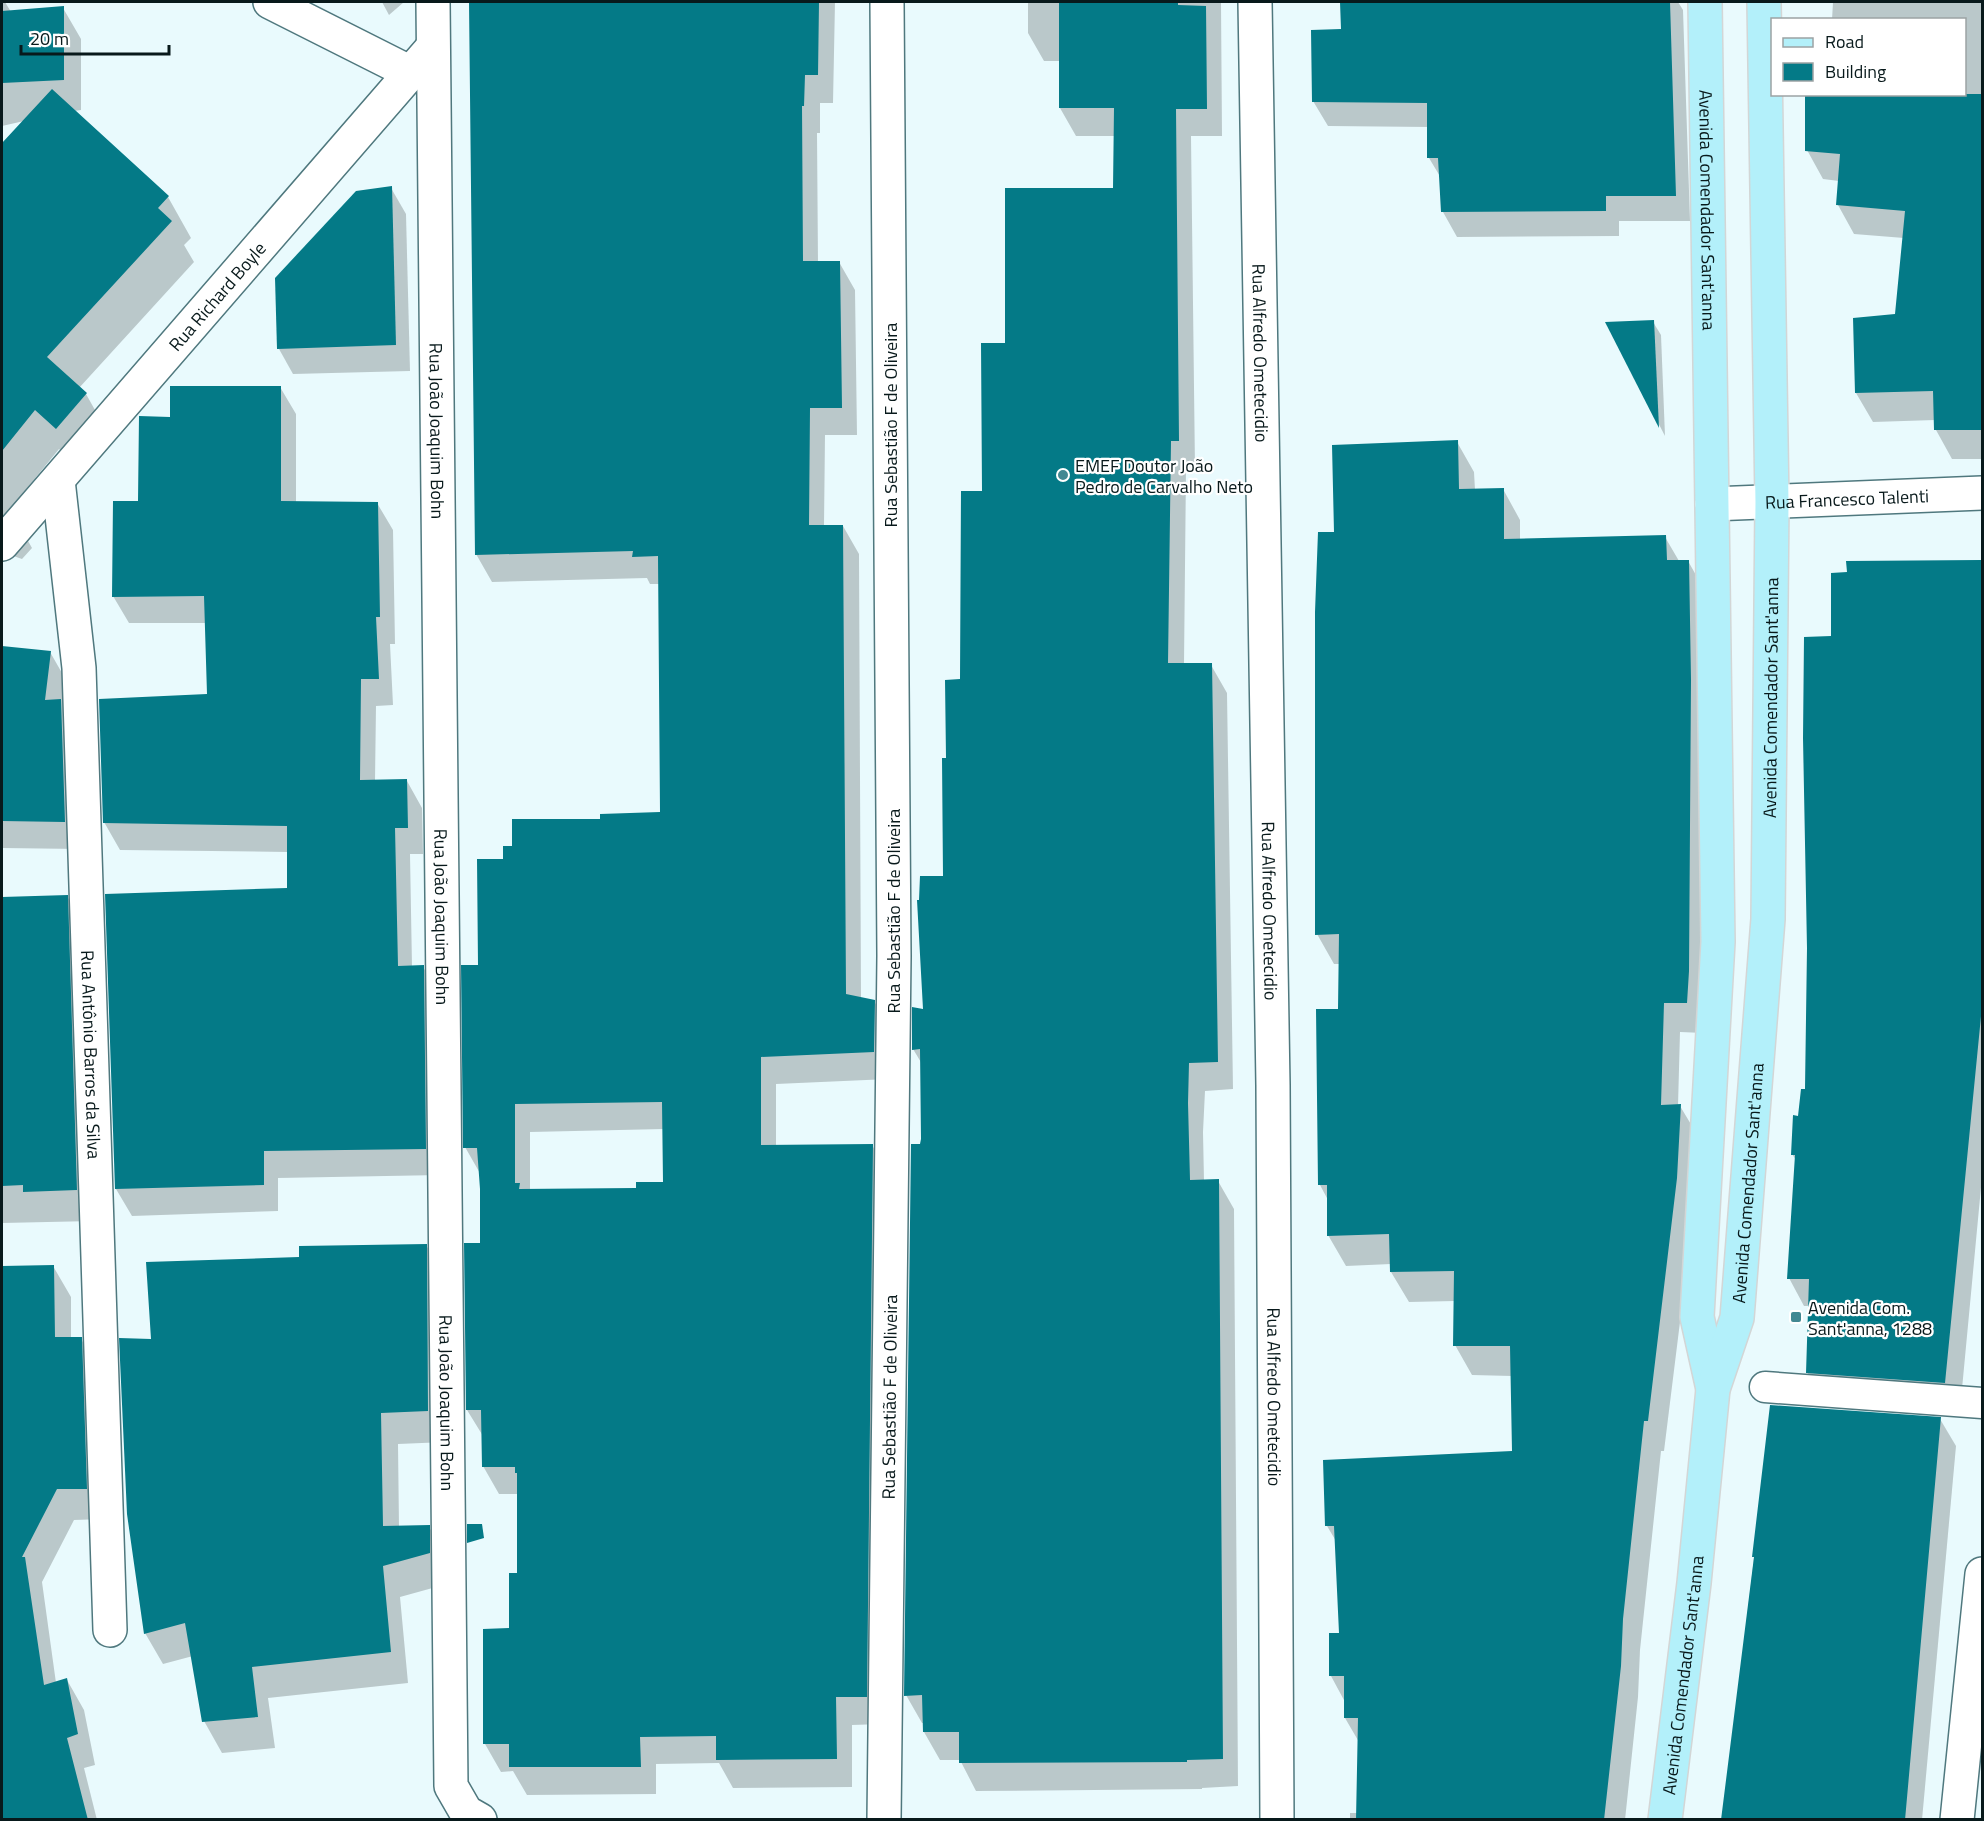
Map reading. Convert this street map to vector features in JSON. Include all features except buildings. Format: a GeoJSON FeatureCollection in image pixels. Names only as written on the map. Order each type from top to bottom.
{"type":"FeatureCollection","features":[{"type":"Feature","properties":{"kind":"main road","name":"Avenida Comendador Sant'anna"},"geometry":{"type":"LineString","coordinates":[[1705,2],[1718,942],[1697,1317],[1713,1389]]}},
{"type":"Feature","properties":{"kind":"main road","name":"Avenida Comendador Sant'anna"},"geometry":{"type":"LineString","coordinates":[[1665,1820],[1694,1583],[1713,1389],[1737,1318],[1768,919],[1772,502],[1764,2]]}},
{"type":"Feature","properties":{"kind":"street"},"geometry":{"type":"LineString","coordinates":[[270,2],[411,73]]}},
{"type":"Feature","properties":{"kind":"street","name":"Rua João Joaquim Bohn"},"geometry":{"type":"LineString","coordinates":[[433,2],[451,1786],[466,1812],[480,1820]]}},
{"type":"Feature","properties":{"kind":"street","name":"Rua Sebastião F de Oliveira"},"geometry":{"type":"LineString","coordinates":[[884,1820],[894,956],[887,2]]}},
{"type":"Feature","properties":{"kind":"street","name":"Rua Alfredo Ometecidio"},"geometry":{"type":"LineString","coordinates":[[1255,2],[1273,1085],[1277,1820]]}},
{"type":"Feature","properties":{"kind":"street","name":"Rua Richard Boyle"},"geometry":{"type":"LineString","coordinates":[[2,544],[432,48]]}},
{"type":"Feature","properties":{"kind":"street","name":"Rua Antônio Barros da Silva"},"geometry":{"type":"LineString","coordinates":[[58,480],[79,668],[110,1630]]}},
{"type":"Feature","properties":{"kind":"street","name":"Rua Francesco Talenti"},"geometry":{"type":"LineString","coordinates":[[1712,504],[1983,493]]}},
{"type":"Feature","properties":{"kind":"street"},"geometry":{"type":"LineString","coordinates":[[1957,1820],[1983,1574]]}},
{"type":"Feature","properties":{"kind":"lane"},"geometry":{"type":"LineString","coordinates":[[1766,1387],[1983,1403]]}},
{"type":"Feature","properties":{"kind":"place","name":"EMEF Doutor João Pedro de Carvalho Neto"},"geometry":{"type":"Point","coordinates":[1063,475]}},
{"type":"Feature","properties":{"kind":"place","name":"Avenida Com. Sant'anna, 1288"},"geometry":{"type":"Point","coordinates":[1796,1317]}}]}
